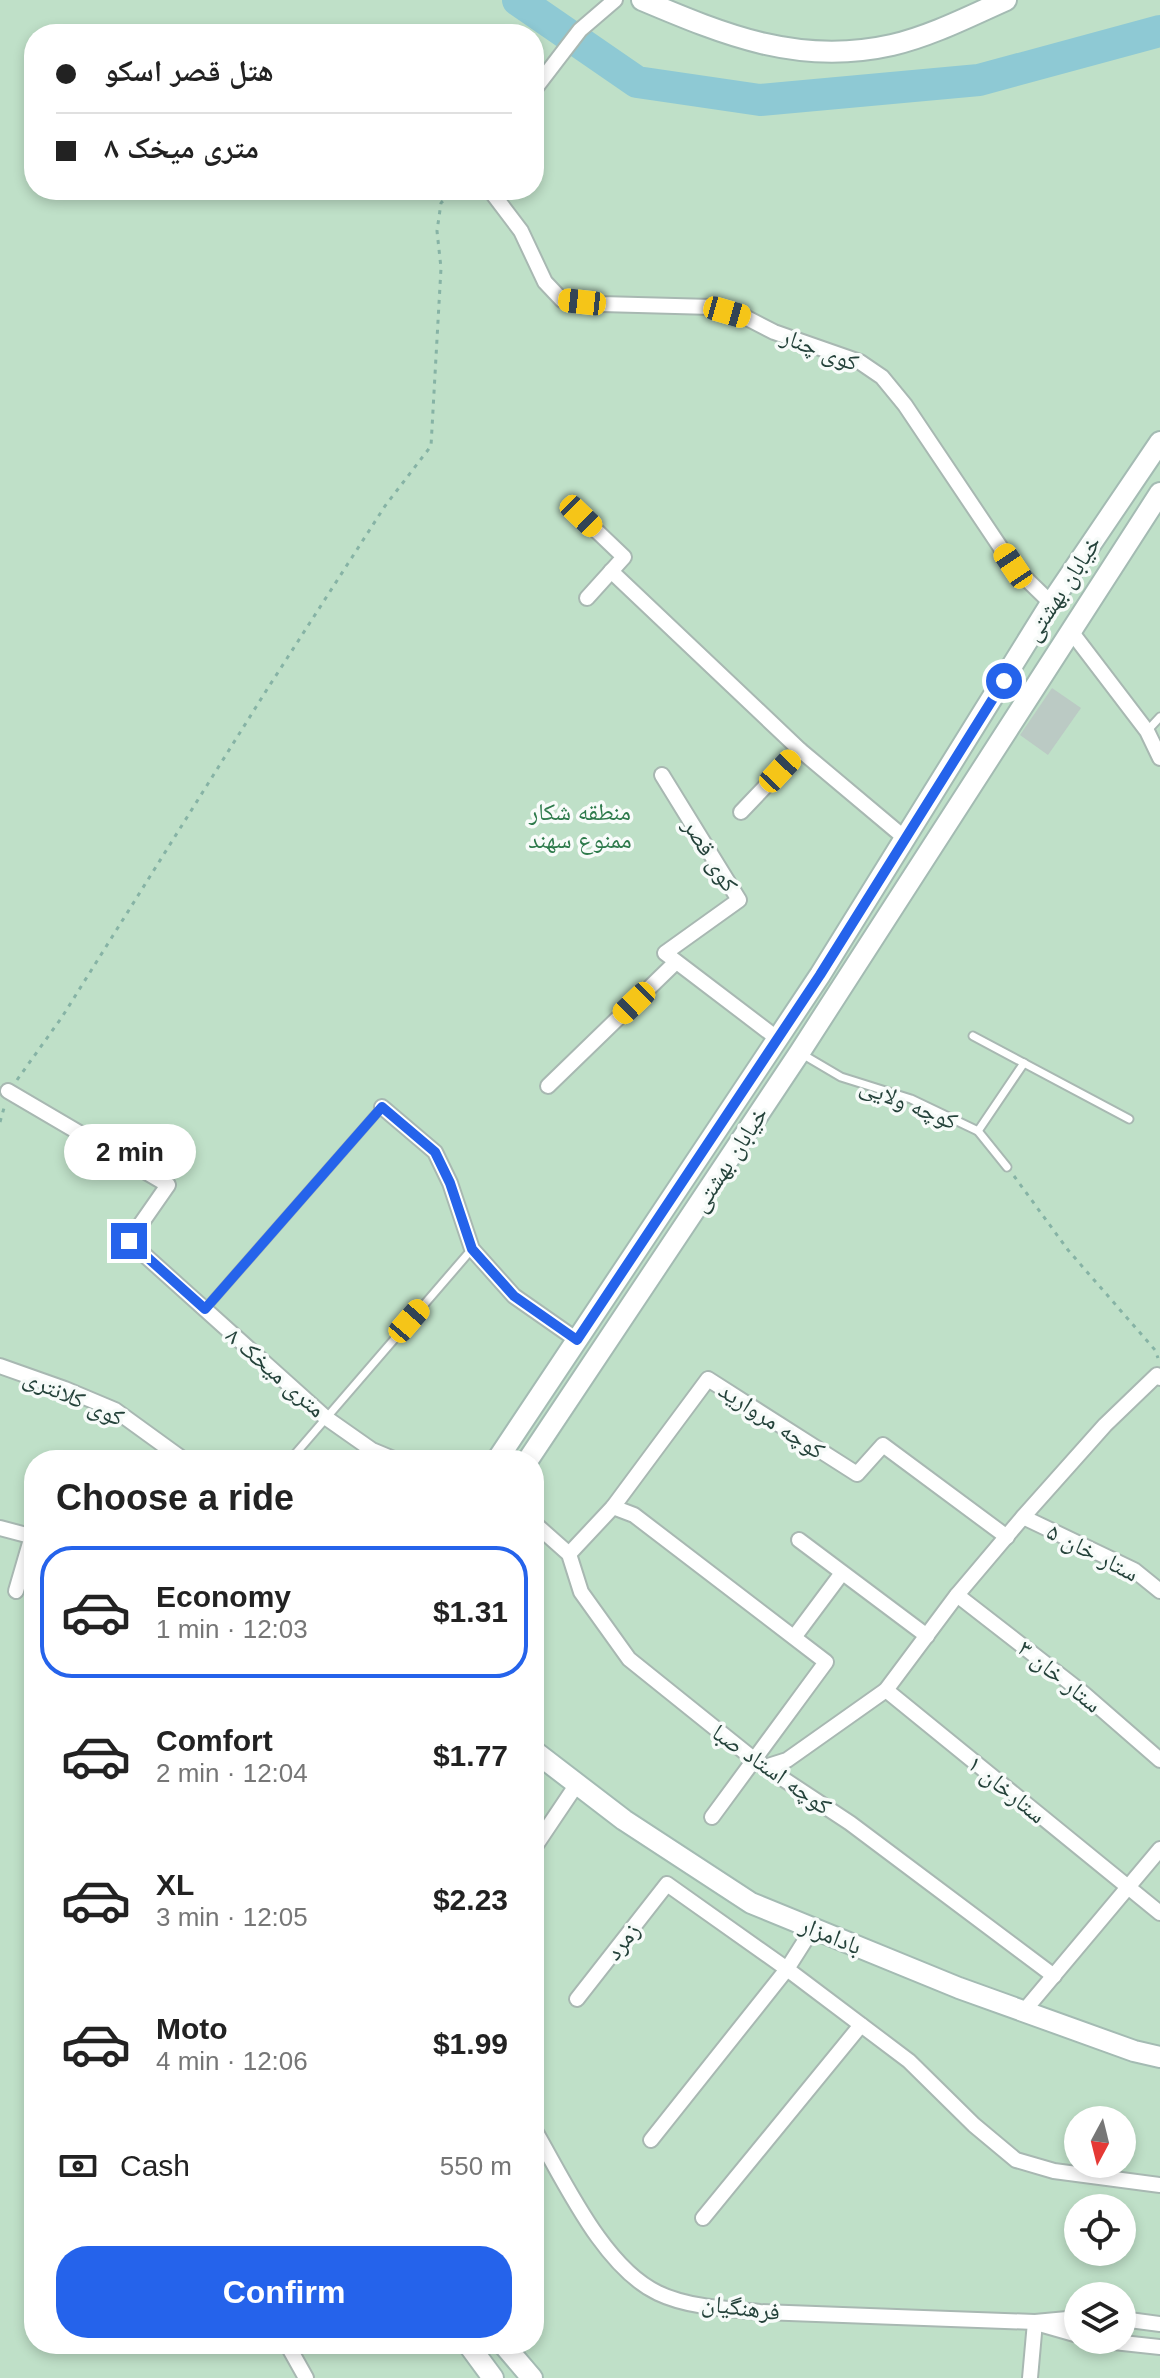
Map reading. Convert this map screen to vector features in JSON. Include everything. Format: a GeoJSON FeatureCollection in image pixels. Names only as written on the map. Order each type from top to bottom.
{"type":"FeatureCollection","features":[{"type":"Feature","properties":{"kind":"main road"},"geometry":{"type":"LineString","coordinates":[[642,0],[753,43],[800,50],[850,52],[894,45],[1006,0]]}},
{"type":"Feature","properties":{"kind":"main road","name":"خیابان بهشتی"},"geometry":{"type":"LineString","coordinates":[[504,1450],[778,1039],[1051,603],[1160,442]]}},
{"type":"Feature","properties":{"kind":"main road","name":"خیابان بهشتی"},"geometry":{"type":"LineString","coordinates":[[535,1450],[800,1052],[1160,493]]}},
{"type":"Feature","properties":{"kind":"main road","name":"بادامزار"},"geometry":{"type":"LineString","coordinates":[[544,1759],[624,1820],[751,1903],[1024,2011],[1134,2051],[1160,2057]]}},
{"type":"Feature","properties":{"kind":"main road"},"geometry":{"type":"LineString","coordinates":[[475,2354],[493,2378]]}},
{"type":"Feature","properties":{"kind":"main road"},"geometry":{"type":"LineString","coordinates":[[512,2354],[532,2378]]}},
{"type":"Feature","properties":{"kind":"street"},"geometry":{"type":"LineString","coordinates":[[544,77],[580,30],[615,0]]}},
{"type":"Feature","properties":{"kind":"street","name":"کوی چنار"},"geometry":{"type":"LineString","coordinates":[[498,200],[521,231],[545,282],[562,300],[712,307],[860,362],[882,377],[905,405],[1013,566],[1051,603]]}},
{"type":"Feature","properties":{"kind":"street"},"geometry":{"type":"LineString","coordinates":[[581,516],[624,557],[587,598]]}},
{"type":"Feature","properties":{"kind":"street"},"geometry":{"type":"LineString","coordinates":[[611,571],[800,750],[906,839]]}},
{"type":"Feature","properties":{"kind":"street"},"geometry":{"type":"LineString","coordinates":[[1070,630],[1147,731],[1160,758]]}},
{"type":"Feature","properties":{"kind":"street"},"geometry":{"type":"LineString","coordinates":[[741,812],[800,750]]}},
{"type":"Feature","properties":{"kind":"street","name":"کوی قصر"},"geometry":{"type":"LineString","coordinates":[[662,775],[739,900],[665,953],[676,962]]}},
{"type":"Feature","properties":{"kind":"street"},"geometry":{"type":"LineString","coordinates":[[548,1086],[676,962],[778,1039]]}},
{"type":"Feature","properties":{"kind":"street","name":"۸ متری میخک"},"geometry":{"type":"LineString","coordinates":[[8,1091],[168,1185],[129,1241],[325,1417],[372,1450]]}},
{"type":"Feature","properties":{"kind":"street"},"geometry":{"type":"LineString","coordinates":[[382,1107],[435,1152],[450,1183],[472,1249],[514,1296],[577,1340]]}},
{"type":"Feature","properties":{"kind":"street","name":"کوی کلانتری"},"geometry":{"type":"LineString","coordinates":[[0,1366],[115,1410],[170,1450]]}},
{"type":"Feature","properties":{"kind":"street"},"geometry":{"type":"LineString","coordinates":[[760,1764],[787,1760],[886,1690],[957,1595],[1023,1517],[1105,1425],[1158,1376]]}},
{"type":"Feature","properties":{"kind":"street","name":"کوچه مروارید"},"geometry":{"type":"LineString","coordinates":[[613,1507],[708,1379],[857,1474],[883,1445],[1007,1537]]}},
{"type":"Feature","properties":{"kind":"street"},"geometry":{"type":"LineString","coordinates":[[544,1532],[569,1554],[613,1507],[634,1515],[826,1662],[760,1764],[712,1817]]}},
{"type":"Feature","properties":{"kind":"street","name":"ستار خان ۵"},"geometry":{"type":"LineString","coordinates":[[1023,1517],[1134,1570],[1160,1591]]}},
{"type":"Feature","properties":{"kind":"street"},"geometry":{"type":"LineString","coordinates":[[0,1528],[24,1535]]}},
{"type":"Feature","properties":{"kind":"street"},"geometry":{"type":"LineString","coordinates":[[799,1540],[927,1636]]}},
{"type":"Feature","properties":{"kind":"street","name":"کوچه استاد صبا"},"geometry":{"type":"LineString","coordinates":[[569,1554],[581,1592],[629,1659],[760,1764],[850,1823],[1054,1976]]}},
{"type":"Feature","properties":{"kind":"street"},"geometry":{"type":"LineString","coordinates":[[16,1591],[24,1566]]}},
{"type":"Feature","properties":{"kind":"street"},"geometry":{"type":"LineString","coordinates":[[795,1636],[842,1573]]}},
{"type":"Feature","properties":{"kind":"street","name":"ستار خان ۳"},"geometry":{"type":"LineString","coordinates":[[957,1595],[1083,1693],[1160,1760]]}},
{"type":"Feature","properties":{"kind":"street","name":"ستارخان ۱"},"geometry":{"type":"LineString","coordinates":[[886,1690],[1160,1913]]}},
{"type":"Feature","properties":{"kind":"street"},"geometry":{"type":"LineString","coordinates":[[544,1833],[577,1784]]}},
{"type":"Feature","properties":{"kind":"street"},"geometry":{"type":"LineString","coordinates":[[1024,2011],[1160,1849]]}},
{"type":"Feature","properties":{"kind":"street","name":"زمرد"},"geometry":{"type":"LineString","coordinates":[[577,1999],[667,1884],[787,1969]]}},
{"type":"Feature","properties":{"kind":"street"},"geometry":{"type":"LineString","coordinates":[[651,2140],[787,1969],[813,1928]]}},
{"type":"Feature","properties":{"kind":"street"},"geometry":{"type":"LineString","coordinates":[[787,1969],[909,2061],[974,2125],[1016,2160],[1054,2171],[1160,2185]]}},
{"type":"Feature","properties":{"kind":"street"},"geometry":{"type":"LineString","coordinates":[[703,2218],[861,2025]]}},
{"type":"Feature","properties":{"kind":"street","name":"فرهنگیان"},"geometry":{"type":"LineString","coordinates":[[544,2146],[620,2267],[658,2293],[716,2309],[1035,2322],[1064,2319]]}},
{"type":"Feature","properties":{"kind":"street"},"geometry":{"type":"LineString","coordinates":[[1136,2321],[1160,2324]]}},
{"type":"Feature","properties":{"kind":"street"},"geometry":{"type":"LineString","coordinates":[[1030,2378],[1035,2322]]}},
{"type":"Feature","properties":{"kind":"street","name":"فرهنگیان"},"geometry":{"type":"LineString","coordinates":[[1035,2322],[1064,2331]]}},
{"type":"Feature","properties":{"kind":"street"},"geometry":{"type":"LineString","coordinates":[[1136,2344],[1160,2347]]}},
{"type":"Feature","properties":{"kind":"street"},"geometry":{"type":"LineString","coordinates":[[293,2354],[306,2378]]}},
{"type":"Feature","properties":{"kind":"lane"},"geometry":{"type":"LineString","coordinates":[[1147,731],[1160,717]]}},
{"type":"Feature","properties":{"kind":"lane"},"geometry":{"type":"LineString","coordinates":[[973,1036],[1129,1119]]}},
{"type":"Feature","properties":{"kind":"lane","name":"کوچه ولایی"},"geometry":{"type":"LineString","coordinates":[[800,1052],[841,1077],[911,1099],[978,1131],[1007,1167]]}},
{"type":"Feature","properties":{"kind":"lane"},"geometry":{"type":"LineString","coordinates":[[978,1131],[1024,1063]]}},
{"type":"Feature","properties":{"kind":"lane"},"geometry":{"type":"LineString","coordinates":[[205,1309],[382,1107]]}},
{"type":"Feature","properties":{"kind":"lane"},"geometry":{"type":"LineString","coordinates":[[298,1450],[472,1249]]}},
{"type":"Feature","properties":{"kind":"path"},"geometry":{"type":"LineString","coordinates":[[0,1122],[8,1091],[62,1017],[385,506],[431,446],[441,268],[437,231],[444,200]]}},
{"type":"Feature","properties":{"kind":"path"},"geometry":{"type":"LineString","coordinates":[[1007,1167],[1068,1250],[1155,1350],[1159,1362],[1158,1376]]}},
{"type":"Feature","properties":{"kind":"green space","name":"منطقه شکار ممنوع سهند"},"geometry":{"type":"Polygon","coordinates":[[[0,0],[1160,0],[1160,2378],[0,2378],[0,0]]]}},
{"type":"Feature","properties":{"kind":"building"},"geometry":{"type":"Polygon","coordinates":[[[1052,688],[1081,708],[1048,755],[1020,735],[1052,688]]]}},
{"type":"Feature","properties":{"kind":"waterway"},"geometry":{"type":"LineString","coordinates":[[518,0],[637,82],[760,100],[979,80],[1160,31]]}},
{"type":"Feature","properties":{"kind":"route"},"geometry":{"type":"LineString","coordinates":[[129,1241],[205,1309],[382,1107],[435,1152],[450,1183],[472,1249],[514,1296],[577,1340],[820,975],[1004,681]]}}]}
